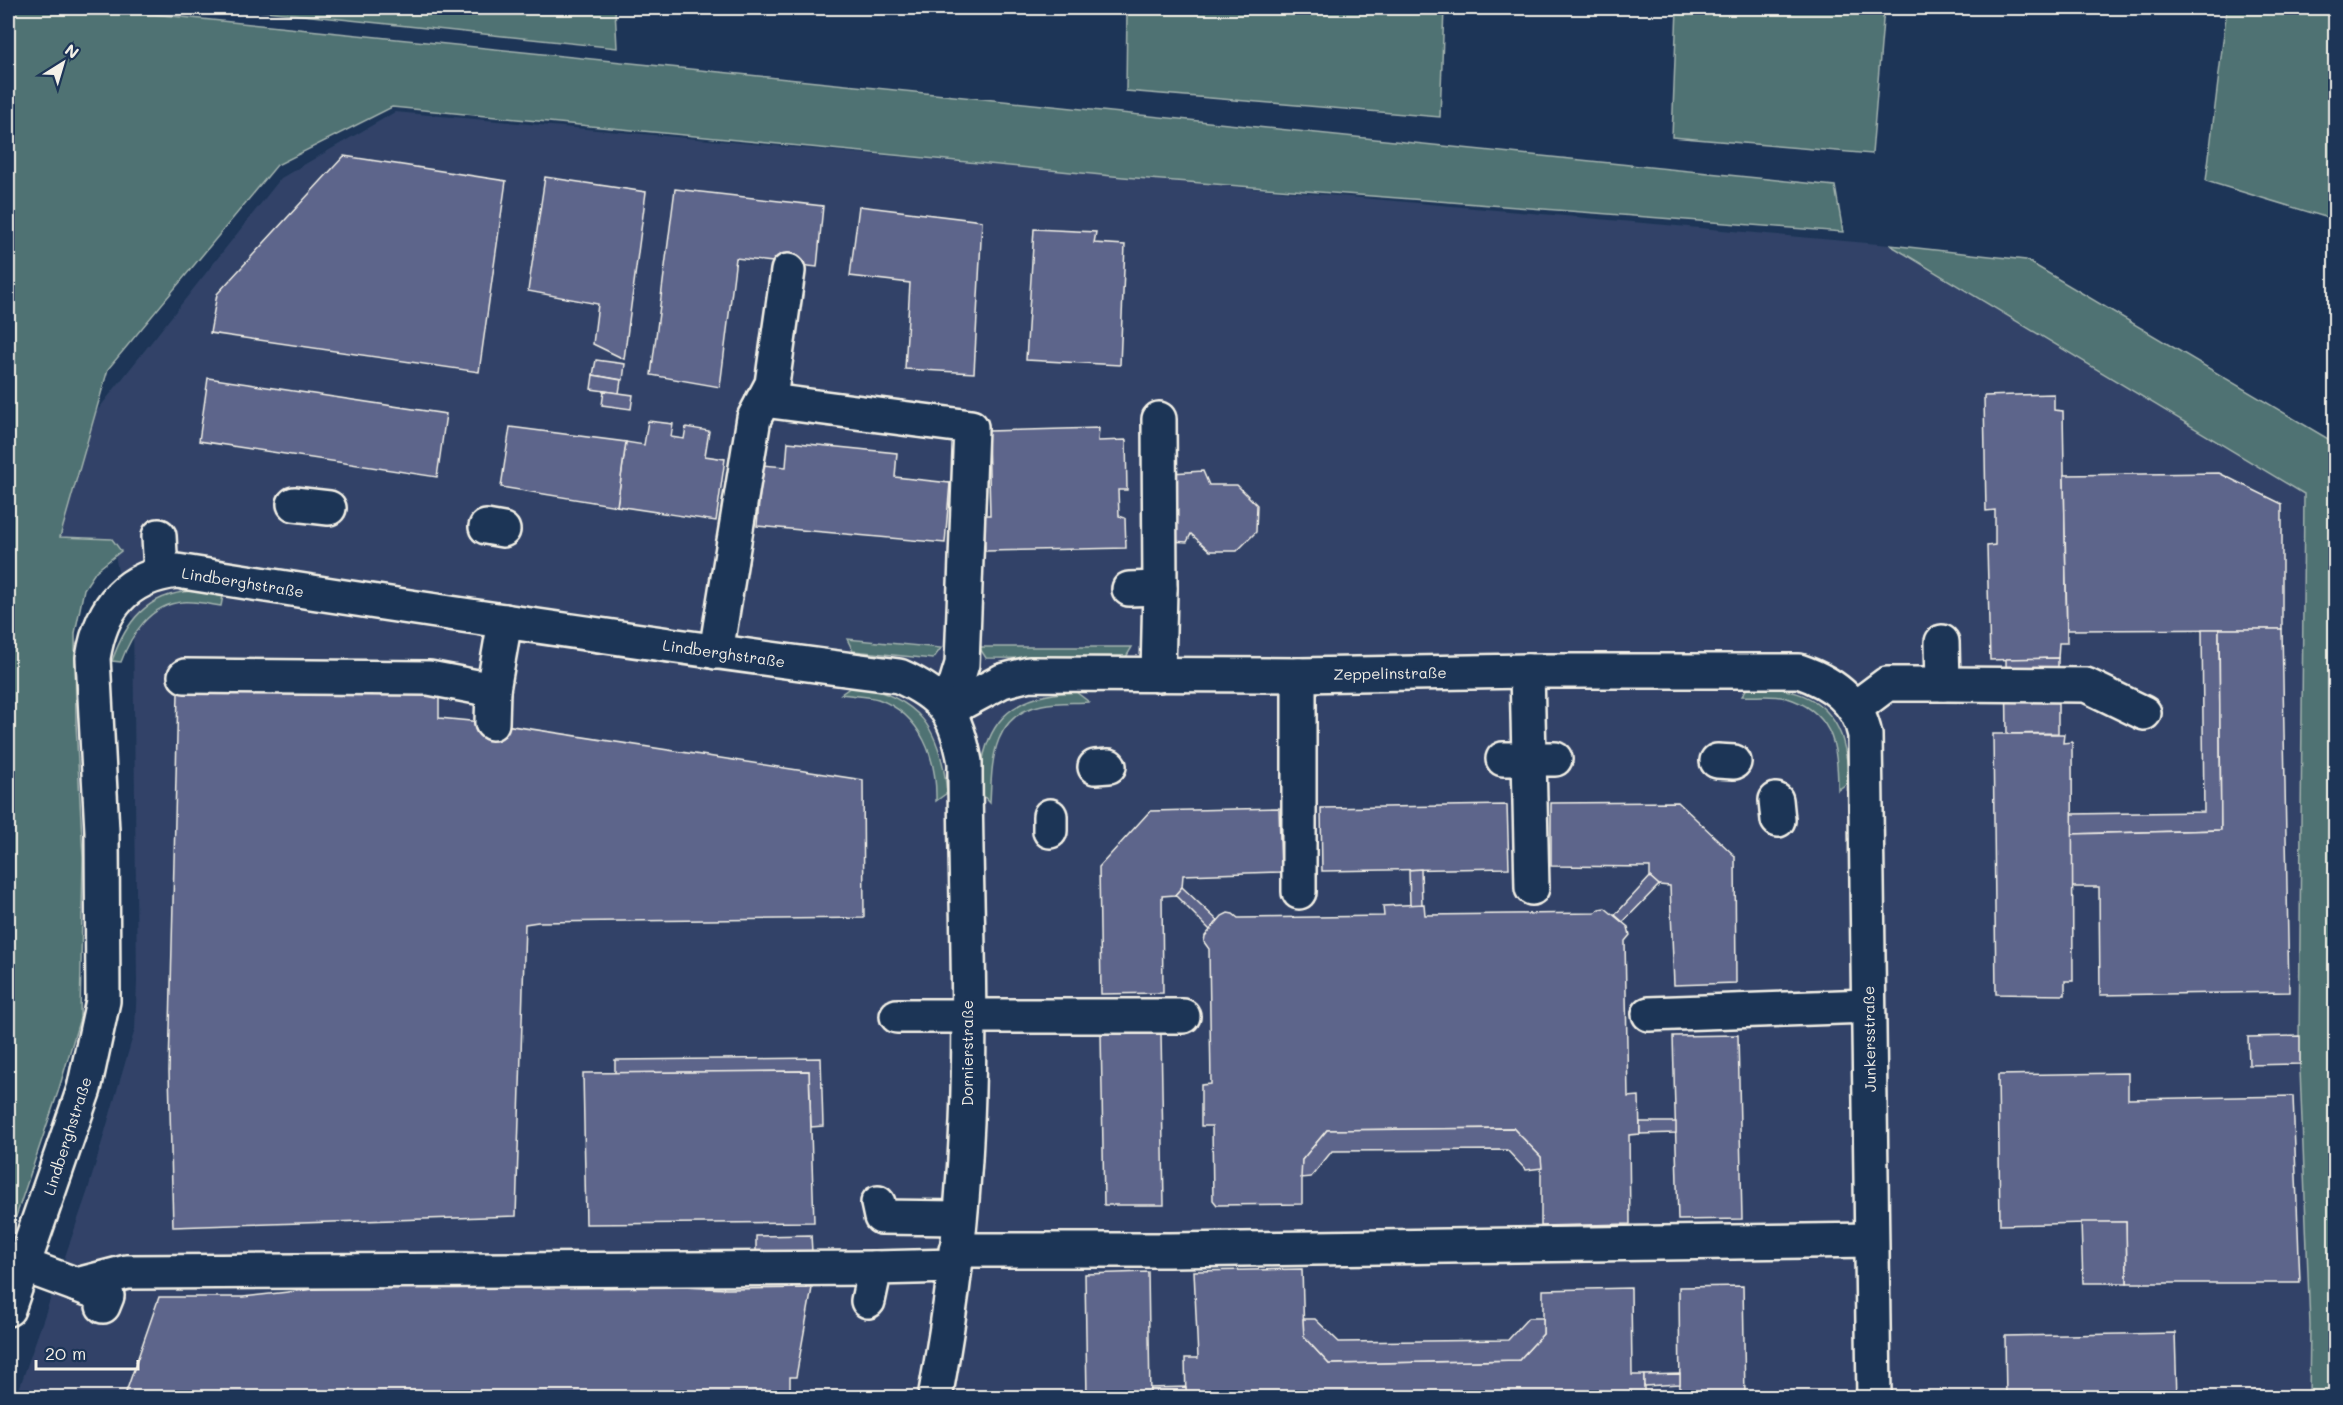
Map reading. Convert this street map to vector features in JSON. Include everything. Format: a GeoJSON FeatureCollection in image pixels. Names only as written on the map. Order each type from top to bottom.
{"type":"FeatureCollection","features":[{"type":"Feature","properties":{"kind":"street"},"geometry":{"type":"LineString","coordinates":[[716,652],[728,565],[754,418],[772,384],[788,272]]}},
{"type":"Feature","properties":{"kind":"street"},"geometry":{"type":"LineString","coordinates":[[763,400],[971,427],[962,587],[962,664],[948,710]]}},
{"type":"Feature","properties":{"kind":"street"},"geometry":{"type":"LineString","coordinates":[[1158,675],[1145,588],[1159,419]]}},
{"type":"Feature","properties":{"kind":"street"},"geometry":{"type":"LineString","coordinates":[[294,504],[329,508]]}},
{"type":"Feature","properties":{"kind":"street"},"geometry":{"type":"LineString","coordinates":[[159,536],[161,573]]}},
{"type":"Feature","properties":{"kind":"street","name":"Lindberghstraße"},"geometry":{"type":"LineString","coordinates":[[8,1309],[84,1089],[103,1001],[102,831],[93,658],[97,636],[107,612],[122,592],[141,580],[161,573],[177,571],[716,652],[899,676],[934,695],[948,710]]}},
{"type":"Feature","properties":{"kind":"street"},"geometry":{"type":"LineString","coordinates":[[492,723],[493,690],[505,621]]}},
{"type":"Feature","properties":{"kind":"street"},"geometry":{"type":"LineString","coordinates":[[1942,642],[1943,684]]}},
{"type":"Feature","properties":{"kind":"street"},"geometry":{"type":"LineString","coordinates":[[1527,671],[1532,888]]}},
{"type":"Feature","properties":{"kind":"street","name":"Zeppelinstraße"},"geometry":{"type":"LineString","coordinates":[[948,710],[1002,681],[1029,675],[1800,671],[1819,678],[1846,699]]}},
{"type":"Feature","properties":{"kind":"street"},"geometry":{"type":"LineString","coordinates":[[1299,675],[1299,892]]}},
{"type":"Feature","properties":{"kind":"street"},"geometry":{"type":"LineString","coordinates":[[185,676],[429,678],[493,690]]}},
{"type":"Feature","properties":{"kind":"street"},"geometry":{"type":"LineString","coordinates":[[1846,699],[1887,684],[2086,685],[2144,713]]}},
{"type":"Feature","properties":{"kind":"street","name":"Junkersstraße"},"geometry":{"type":"LineString","coordinates":[[1846,699],[1862,722],[1865,735],[1874,1398]]}},
{"type":"Feature","properties":{"kind":"street","name":"Dornierstraße"},"geometry":{"type":"LineString","coordinates":[[935,1398],[955,1258],[967,1122],[965,762],[959,734],[948,710]]}},
{"type":"Feature","properties":{"kind":"street"},"geometry":{"type":"LineString","coordinates":[[1649,1014],[1783,1018],[1868,1006]]}},
{"type":"Feature","properties":{"kind":"street"},"geometry":{"type":"LineString","coordinates":[[897,1016],[1183,1016]]}},
{"type":"Feature","properties":{"kind":"street"},"geometry":{"type":"LineString","coordinates":[[878,1203],[881,1217],[959,1218]]}},
{"type":"Feature","properties":{"kind":"street"},"geometry":{"type":"LineString","coordinates":[[76,1285],[127,1272],[875,1268],[955,1258],[1169,1250],[1871,1240]]}},
{"type":"Feature","properties":{"kind":"street"},"geometry":{"type":"LineString","coordinates":[[23,1265],[106,1296],[103,1306]]}},
{"type":"Feature","properties":{"kind":"street"},"geometry":{"type":"LineString","coordinates":[[868,1301],[875,1268]]}},
{"type":"Feature","properties":{"kind":"shaded area"},"geometry":{"type":"Polygon","coordinates":[[[395,112],[1890,245],[2304,494],[2299,1044],[2310,1325],[2309,1397],[16,1398],[87,1193],[135,1029],[137,982],[133,619],[122,592],[112,539],[59,537],[96,412],[281,178],[395,112]]]}},
{"type":"Feature","properties":{"kind":"green space"},"geometry":{"type":"Polygon","coordinates":[[[8,8],[93,8],[1835,186],[1843,232],[1123,177],[392,107],[277,165],[108,369],[60,537],[112,539],[121,551],[96,571],[84,589],[75,633],[76,723],[83,858],[80,1018],[58,1092],[8,1240],[8,8]]]}},
{"type":"Feature","properties":{"kind":"green space"},"geometry":{"type":"Polygon","coordinates":[[[235,8],[615,8],[617,48],[235,8]]]}},
{"type":"Feature","properties":{"kind":"green space"},"geometry":{"type":"Polygon","coordinates":[[[1127,8],[1444,8],[1440,117],[1126,91],[1127,8]]]}},
{"type":"Feature","properties":{"kind":"green space"},"geometry":{"type":"Polygon","coordinates":[[[1677,8],[1884,8],[1872,154],[1672,137],[1677,8]]]}},
{"type":"Feature","properties":{"kind":"green space"},"geometry":{"type":"Polygon","coordinates":[[[2227,8],[2335,8],[2335,220],[2206,181],[2227,8]]]}},
{"type":"Feature","properties":{"kind":"green space"},"geometry":{"type":"Polygon","coordinates":[[[1890,245],[2026,260],[2335,443],[2335,1397],[2309,1397],[2310,1325],[2299,1044],[2304,494],[1890,245]]]}},
{"type":"Feature","properties":{"kind":"green space"},"geometry":{"type":"Polygon","coordinates":[[[192,591],[223,596],[221,606],[188,602],[161,608],[136,632],[121,662],[112,661],[124,634],[140,612],[162,598],[192,591]]]}},
{"type":"Feature","properties":{"kind":"green space"},"geometry":{"type":"Polygon","coordinates":[[[847,639],[941,648],[933,659],[853,651],[847,639]]]}},
{"type":"Feature","properties":{"kind":"green space"},"geometry":{"type":"Polygon","coordinates":[[[979,647],[1132,647],[1125,659],[986,658],[979,647]]]}},
{"type":"Feature","properties":{"kind":"green space"},"geometry":{"type":"Polygon","coordinates":[[[854,685],[876,690],[895,698],[910,707],[923,719],[939,750],[947,793],[936,801],[936,785],[930,754],[916,727],[893,706],[878,699],[841,694],[854,685]]]}},
{"type":"Feature","properties":{"kind":"green space"},"geometry":{"type":"Polygon","coordinates":[[[1749,685],[1791,691],[1803,695],[1825,710],[1841,735],[1850,781],[1838,790],[1835,749],[1826,725],[1818,715],[1787,698],[1742,696],[1749,685]]]}},
{"type":"Feature","properties":{"kind":"green space"},"geometry":{"type":"Polygon","coordinates":[[[1076,692],[1089,702],[1048,704],[1025,710],[1004,730],[994,757],[990,803],[979,791],[981,768],[993,731],[1003,717],[1016,707],[1033,699],[1052,694],[1076,692]]]}},
{"type":"Feature","properties":{"kind":"building"},"geometry":{"type":"Polygon","coordinates":[[[344,156],[506,181],[479,372],[210,333],[217,294],[344,156]]]}},
{"type":"Feature","properties":{"kind":"building"},"geometry":{"type":"Polygon","coordinates":[[[545,177],[646,192],[624,359],[593,344],[598,304],[528,291],[545,177]]]}},
{"type":"Feature","properties":{"kind":"building"},"geometry":{"type":"Polygon","coordinates":[[[675,189],[823,206],[817,267],[736,258],[720,387],[651,375],[675,189]]]}},
{"type":"Feature","properties":{"kind":"building"},"geometry":{"type":"Polygon","coordinates":[[[859,206],[982,221],[974,373],[905,369],[910,283],[850,276],[859,206]]]}},
{"type":"Feature","properties":{"kind":"building"},"geometry":{"type":"Polygon","coordinates":[[[1034,229],[1096,232],[1094,243],[1125,245],[1120,365],[1026,360],[1034,229]]]}},
{"type":"Feature","properties":{"kind":"building"},"geometry":{"type":"Polygon","coordinates":[[[596,360],[625,364],[623,380],[593,375],[596,360]]]}},
{"type":"Feature","properties":{"kind":"building"},"geometry":{"type":"Polygon","coordinates":[[[593,375],[621,380],[619,393],[591,389],[593,375]]]}},
{"type":"Feature","properties":{"kind":"building"},"geometry":{"type":"Polygon","coordinates":[[[208,378],[446,414],[437,477],[199,441],[208,378]]]}},
{"type":"Feature","properties":{"kind":"building"},"geometry":{"type":"Polygon","coordinates":[[[604,391],[633,395],[631,409],[602,405],[604,391]]]}},
{"type":"Feature","properties":{"kind":"building"},"geometry":{"type":"Polygon","coordinates":[[[2054,394],[2054,410],[2063,411],[2067,643],[2059,643],[2058,658],[1990,660],[1987,546],[1995,545],[1995,510],[1986,511],[1984,396],[2054,394]]]}},
{"type":"Feature","properties":{"kind":"building"},"geometry":{"type":"Polygon","coordinates":[[[648,421],[673,424],[671,437],[684,439],[686,427],[709,431],[705,456],[725,459],[716,521],[617,506],[626,442],[644,445],[648,421]]]}},
{"type":"Feature","properties":{"kind":"building"},"geometry":{"type":"Polygon","coordinates":[[[510,427],[626,442],[617,506],[501,487],[510,427]]]}},
{"type":"Feature","properties":{"kind":"building"},"geometry":{"type":"Polygon","coordinates":[[[1099,428],[1098,441],[1126,440],[1127,490],[1118,490],[1119,516],[1125,518],[1126,548],[985,551],[984,515],[990,515],[988,431],[1099,428]]]}},
{"type":"Feature","properties":{"kind":"building"},"geometry":{"type":"Polygon","coordinates":[[[788,442],[897,453],[895,477],[950,483],[945,543],[757,526],[762,465],[786,467],[788,442]]]}},
{"type":"Feature","properties":{"kind":"building"},"geometry":{"type":"Polygon","coordinates":[[[1203,471],[1209,485],[1237,485],[1257,505],[1256,532],[1237,551],[1210,551],[1191,534],[1187,542],[1171,541],[1171,473],[1203,471]]]}},
{"type":"Feature","properties":{"kind":"building"},"geometry":{"type":"Polygon","coordinates":[[[2219,473],[2282,504],[2282,629],[2067,630],[2064,475],[2219,473]]]}},
{"type":"Feature","properties":{"kind":"building"},"geometry":{"type":"Polygon","coordinates":[[[2202,629],[2219,629],[2221,830],[2071,834],[2071,814],[2204,812],[2202,629]]]}},
{"type":"Feature","properties":{"kind":"building"},"geometry":{"type":"Polygon","coordinates":[[[2219,629],[2282,629],[2289,992],[2100,995],[2099,887],[2072,887],[2071,834],[2221,830],[2219,629]]]}},
{"type":"Feature","properties":{"kind":"building"},"geometry":{"type":"Polygon","coordinates":[[[2058,658],[2058,733],[2007,734],[2006,659],[2058,658]]]}},
{"type":"Feature","properties":{"kind":"building"},"geometry":{"type":"Polygon","coordinates":[[[439,690],[439,718],[492,723],[863,780],[864,918],[525,924],[516,1216],[173,1227],[169,1071],[178,693],[439,690]]]}},
{"type":"Feature","properties":{"kind":"building"},"geometry":{"type":"Polygon","coordinates":[[[1993,734],[2064,734],[2063,743],[2072,742],[2073,981],[2065,981],[2065,995],[1996,994],[1993,734]]]}},
{"type":"Feature","properties":{"kind":"building"},"geometry":{"type":"Polygon","coordinates":[[[1678,802],[1735,856],[1736,983],[1674,985],[1670,886],[1659,885],[1650,877],[1650,867],[1551,866],[1551,803],[1678,802]]]}},
{"type":"Feature","properties":{"kind":"building"},"geometry":{"type":"Polygon","coordinates":[[[1507,805],[1509,868],[1322,871],[1321,808],[1507,805]]]}},
{"type":"Feature","properties":{"kind":"building"},"geometry":{"type":"Polygon","coordinates":[[[1279,808],[1281,872],[1183,875],[1182,887],[1175,895],[1162,896],[1163,993],[1101,994],[1099,867],[1150,811],[1279,808]]]}},
{"type":"Feature","properties":{"kind":"building"},"geometry":{"type":"Polygon","coordinates":[[[1421,869],[1422,905],[1410,905],[1409,870],[1421,869]]]}},
{"type":"Feature","properties":{"kind":"building"},"geometry":{"type":"Polygon","coordinates":[[[1650,877],[1659,885],[1623,922],[1615,915],[1650,877]]]}},
{"type":"Feature","properties":{"kind":"building"},"geometry":{"type":"Polygon","coordinates":[[[1182,887],[1218,921],[1210,930],[1175,895],[1182,887]]]}},
{"type":"Feature","properties":{"kind":"building"},"geometry":{"type":"Polygon","coordinates":[[[1424,904],[1425,915],[1595,913],[1605,908],[1628,927],[1630,935],[1625,941],[1628,1097],[1639,1096],[1640,1134],[1629,1135],[1630,1224],[1541,1226],[1541,1157],[1513,1128],[1327,1130],[1302,1160],[1302,1204],[1217,1205],[1213,1200],[1212,1126],[1201,1126],[1201,1085],[1211,1084],[1209,949],[1204,942],[1205,936],[1222,916],[1228,913],[1238,918],[1384,916],[1383,906],[1424,904]]]}},
{"type":"Feature","properties":{"kind":"building"},"geometry":{"type":"Polygon","coordinates":[[[1101,1033],[1161,1033],[1164,1205],[1104,1205],[1101,1033]]]}},
{"type":"Feature","properties":{"kind":"building"},"geometry":{"type":"Polygon","coordinates":[[[1738,1035],[1742,1219],[1678,1220],[1673,1036],[1738,1035]]]}},
{"type":"Feature","properties":{"kind":"building"},"geometry":{"type":"Polygon","coordinates":[[[2300,1036],[2300,1064],[2249,1065],[2248,1037],[2300,1036]]]}},
{"type":"Feature","properties":{"kind":"building"},"geometry":{"type":"Polygon","coordinates":[[[821,1058],[823,1126],[811,1127],[809,1071],[615,1073],[615,1060],[821,1058]]]}},
{"type":"Feature","properties":{"kind":"building"},"geometry":{"type":"Polygon","coordinates":[[[809,1071],[814,1222],[586,1224],[583,1073],[809,1071]]]}},
{"type":"Feature","properties":{"kind":"building"},"geometry":{"type":"Polygon","coordinates":[[[2128,1073],[2128,1099],[2293,1096],[2300,1283],[2127,1283],[2126,1222],[2000,1225],[1998,1075],[2128,1073]]]}},
{"type":"Feature","properties":{"kind":"building"},"geometry":{"type":"Polygon","coordinates":[[[1640,1122],[1676,1122],[1676,1133],[1640,1134],[1640,1122]]]}},
{"type":"Feature","properties":{"kind":"building"},"geometry":{"type":"Polygon","coordinates":[[[1513,1128],[1541,1157],[1542,1168],[1526,1170],[1507,1150],[1332,1151],[1311,1177],[1301,1178],[1302,1160],[1327,1130],[1513,1128]]]}},
{"type":"Feature","properties":{"kind":"building"},"geometry":{"type":"Polygon","coordinates":[[[2081,1222],[2126,1222],[2127,1283],[2083,1283],[2081,1222]]]}},
{"type":"Feature","properties":{"kind":"building"},"geometry":{"type":"Polygon","coordinates":[[[811,1235],[812,1252],[756,1252],[756,1236],[811,1235]]]}},
{"type":"Feature","properties":{"kind":"building"},"geometry":{"type":"Polygon","coordinates":[[[1302,1269],[1304,1337],[1329,1364],[1519,1360],[1543,1334],[1543,1290],[1631,1288],[1632,1375],[1644,1375],[1644,1398],[1186,1398],[1185,1358],[1198,1358],[1194,1271],[1302,1269]]]}},
{"type":"Feature","properties":{"kind":"building"},"geometry":{"type":"Polygon","coordinates":[[[1148,1272],[1150,1398],[1087,1398],[1085,1274],[1148,1272]]]}},
{"type":"Feature","properties":{"kind":"building"},"geometry":{"type":"Polygon","coordinates":[[[434,1276],[727,1289],[812,1288],[796,1377],[790,1377],[790,1398],[124,1398],[159,1297],[243,1297],[434,1276]]]}},
{"type":"Feature","properties":{"kind":"building"},"geometry":{"type":"Polygon","coordinates":[[[1743,1286],[1745,1398],[1680,1398],[1679,1287],[1743,1286]]]}},
{"type":"Feature","properties":{"kind":"building"},"geometry":{"type":"Polygon","coordinates":[[[1528,1318],[1543,1318],[1543,1334],[1519,1360],[1329,1364],[1304,1337],[1303,1319],[1315,1319],[1339,1342],[1508,1340],[1528,1318]]]}},
{"type":"Feature","properties":{"kind":"building"},"geometry":{"type":"Polygon","coordinates":[[[2175,1333],[2177,1398],[2006,1398],[2005,1336],[2175,1333]]]}},
{"type":"Feature","properties":{"kind":"building"},"geometry":{"type":"Polygon","coordinates":[[[1680,1374],[1680,1384],[1644,1386],[1644,1375],[1680,1374]]]}},
{"type":"Feature","properties":{"kind":"building"},"geometry":{"type":"Polygon","coordinates":[[[1186,1387],[1186,1398],[1150,1398],[1150,1388],[1186,1387]]]}}]}
